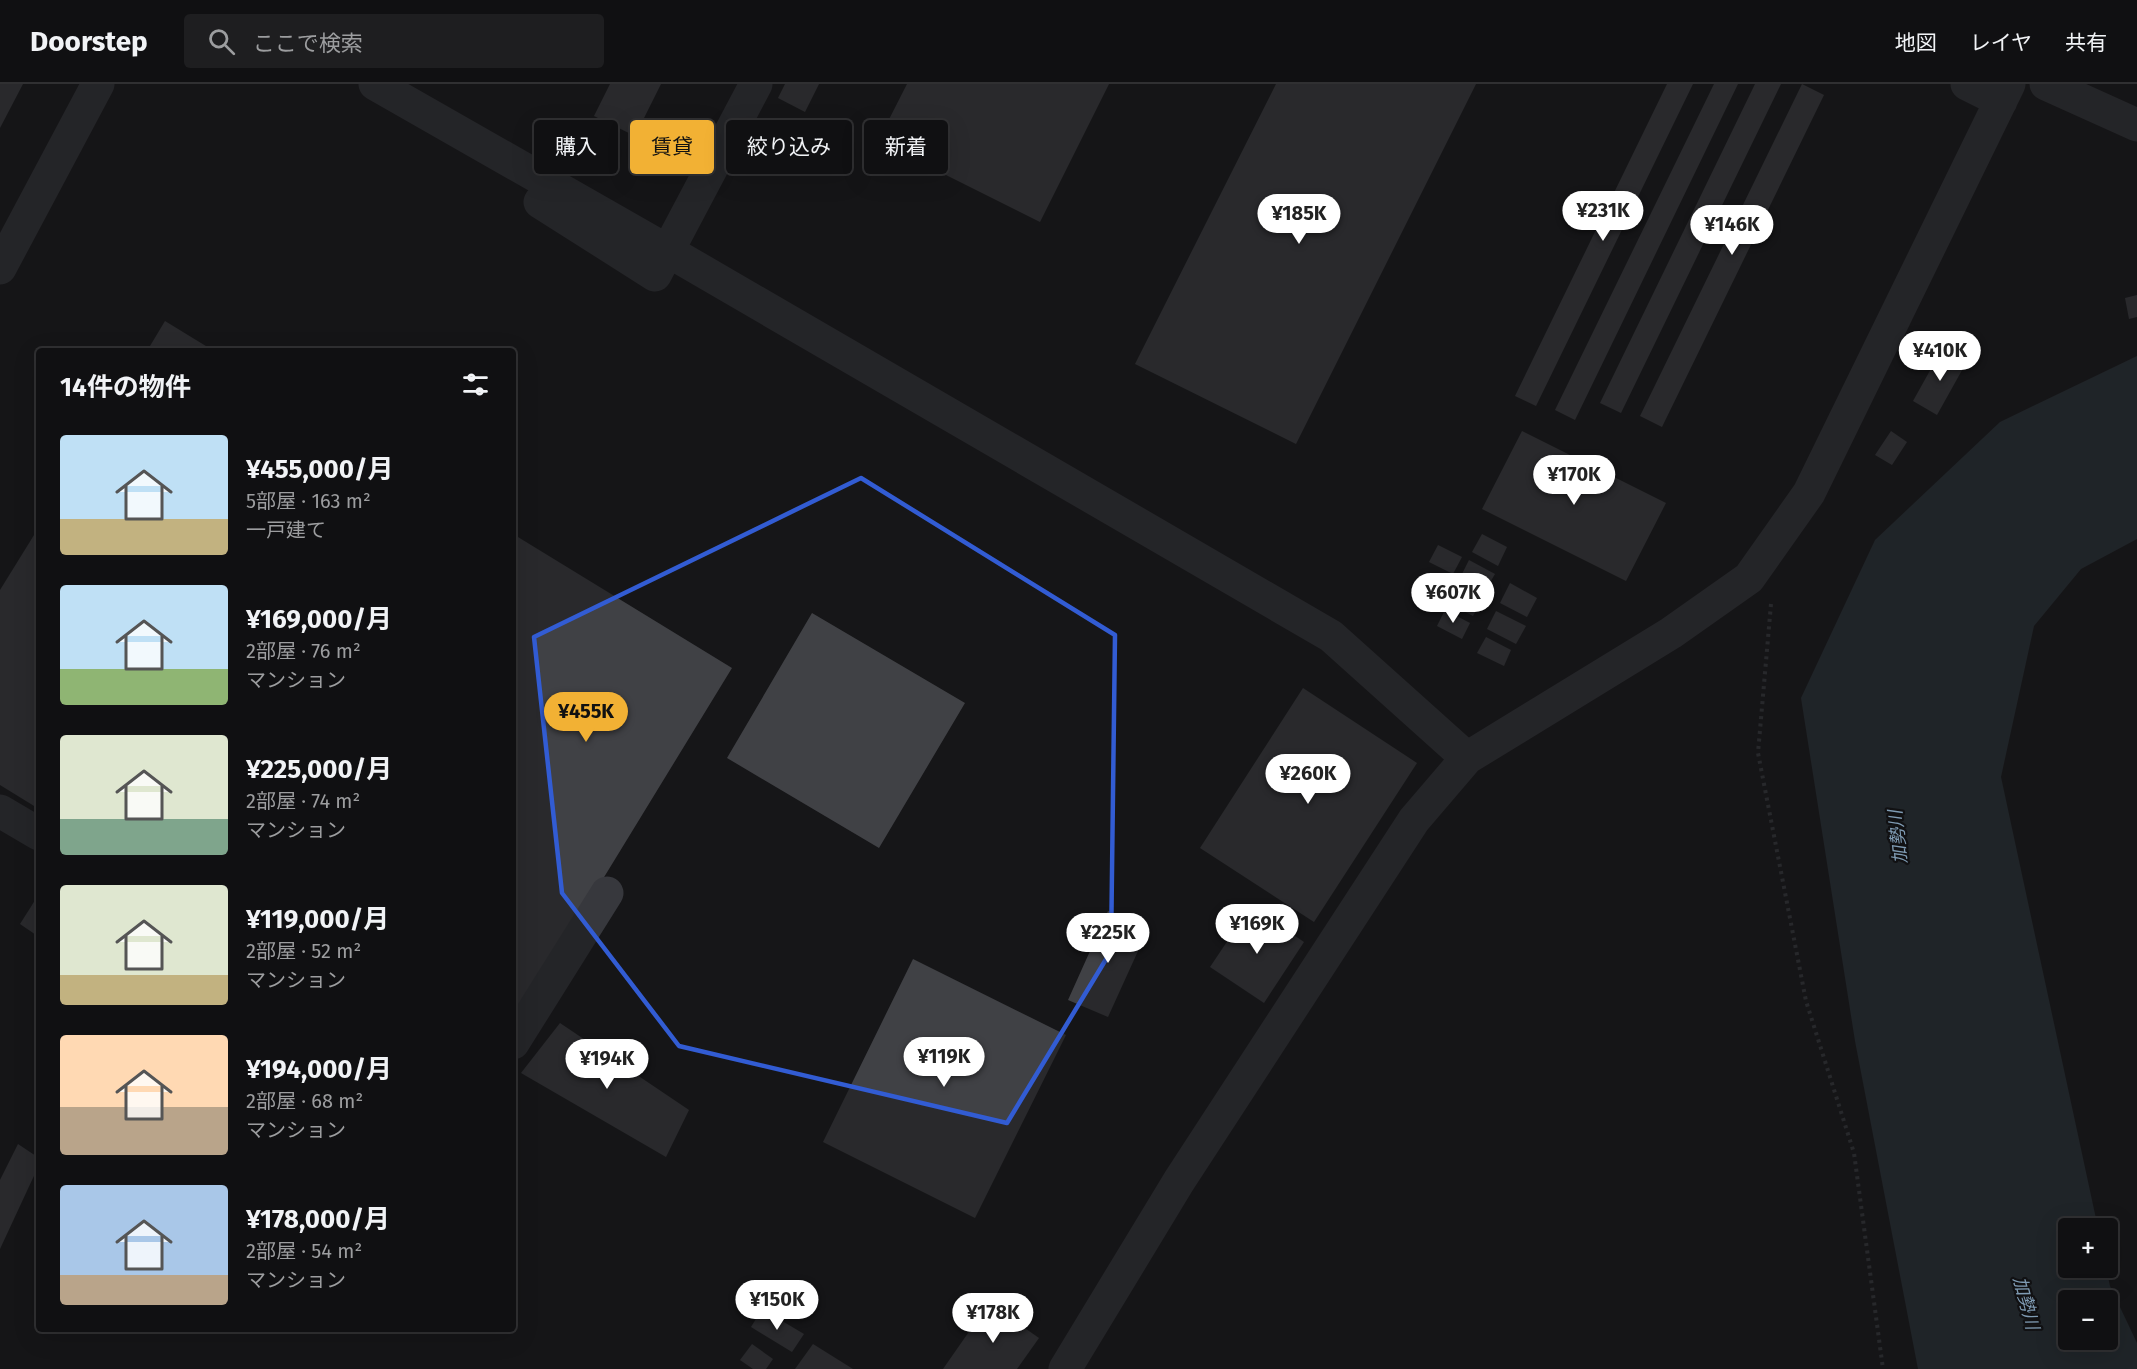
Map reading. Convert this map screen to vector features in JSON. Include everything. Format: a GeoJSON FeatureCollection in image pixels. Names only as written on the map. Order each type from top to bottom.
{"type":"FeatureCollection","features":[{"type":"Feature","properties":{"kind":"street"},"geometry":{"type":"LineString","coordinates":[[0,268],[98,84]]}},
{"type":"Feature","properties":{"kind":"street"},"geometry":{"type":"LineString","coordinates":[[354,84],[655,275],[756,84]]}},
{"type":"Feature","properties":{"kind":"street"},"geometry":{"type":"LineString","coordinates":[[375,84],[668,251],[1331,636],[1467,758]]}},
{"type":"Feature","properties":{"kind":"street"},"geometry":{"type":"LineString","coordinates":[[1065,1369],[1179,1181],[1414,820],[1467,758],[1671,633],[1749,578],[1809,493],[2005,93],[1967,84]]}},
{"type":"Feature","properties":{"kind":"street"},"geometry":{"type":"LineString","coordinates":[[2046,84],[2137,125]]}},
{"type":"Feature","properties":{"kind":"street"},"geometry":{"type":"LineString","coordinates":[[0,812],[36,832]]}},
{"type":"Feature","properties":{"kind":"street"},"geometry":{"type":"LineString","coordinates":[[516,1038],[607,893]]}},
{"type":"Feature","properties":{"kind":"path"},"geometry":{"type":"LineString","coordinates":[[1756,568],[1771,606],[1758,753],[1806,1001],[1854,1153],[1883,1369]]}},
{"type":"Feature","properties":{"kind":"highlighted area"},"geometry":{"type":"Polygon","coordinates":[[[861,478],[1115,635],[1111,951],[1007,1123],[679,1046],[562,893],[534,637],[861,478]]]}},
{"type":"Feature","properties":{"kind":"water","name":"加勢川"},"geometry":{"type":"Polygon","coordinates":[[[2137,356],[2137,539],[2081,569],[2034,626],[2001,777],[2096,1218],[2058,1218],[2058,1278],[2108,1278],[2112,1290],[2058,1290],[2058,1350],[2118,1350],[2118,1303],[2137,1343],[2137,1369],[1918,1369],[1855,1041],[1801,698],[1875,540],[2000,422],[2137,356]]]}},
{"type":"Feature","properties":{"kind":"building"},"geometry":{"type":"Polygon","coordinates":[[[0,84],[23,84],[0,128],[0,84]]]}},
{"type":"Feature","properties":{"kind":"building"},"geometry":{"type":"Polygon","coordinates":[[[610,84],[661,84],[643,120],[630,120],[630,134],[618,128],[618,120],[602,120],[594,116],[610,84]]]}},
{"type":"Feature","properties":{"kind":"building"},"geometry":{"type":"Polygon","coordinates":[[[785,84],[819,84],[805,112],[778,98],[785,84]]]}},
{"type":"Feature","properties":{"kind":"building"},"geometry":{"type":"Polygon","coordinates":[[[907,84],[1109,84],[1040,222],[944,174],[948,174],[948,120],[889,120],[907,84]]]}},
{"type":"Feature","properties":{"kind":"building"},"geometry":{"type":"Polygon","coordinates":[[[1276,84],[1476,84],[1296,444],[1135,364],[1276,84]]]}},
{"type":"Feature","properties":{"kind":"building"},"geometry":{"type":"Polygon","coordinates":[[[1667,84],[1693,84],[1536,406],[1515,396],[1667,84]]]}},
{"type":"Feature","properties":{"kind":"building"},"geometry":{"type":"Polygon","coordinates":[[[1714,84],[1738,84],[1575,420],[1555,410],[1714,84]]]}},
{"type":"Feature","properties":{"kind":"building"},"geometry":{"type":"Polygon","coordinates":[[[1755,84],[1781,84],[1621,413],[1600,403],[1755,84]]]}},
{"type":"Feature","properties":{"kind":"building"},"geometry":{"type":"Polygon","coordinates":[[[1802,84],[1824,95],[1662,427],[1640,416],[1802,84]]]}},
{"type":"Feature","properties":{"kind":"building"},"geometry":{"type":"Polygon","coordinates":[[[2137,295],[2137,317],[2129,319],[2125,298],[2137,295]]]}},
{"type":"Feature","properties":{"kind":"building"},"geometry":{"type":"Polygon","coordinates":[[[165,321],[209,348],[149,348],[165,321]]]}},
{"type":"Feature","properties":{"kind":"building"},"geometry":{"type":"Polygon","coordinates":[[[1942,349],[1966,363],[1937,415],[1913,401],[1942,349]]]}},
{"type":"Feature","properties":{"kind":"building"},"geometry":{"type":"Polygon","coordinates":[[[1522,431],[1666,503],[1626,581],[1482,509],[1522,431]]]}},
{"type":"Feature","properties":{"kind":"building"},"geometry":{"type":"Polygon","coordinates":[[[1891,431],[1907,442],[1892,465],[1875,455],[1891,431]]]}},
{"type":"Feature","properties":{"kind":"building"},"geometry":{"type":"Polygon","coordinates":[[[36,532],[36,807],[0,785],[0,590],[36,532]]]}},
{"type":"Feature","properties":{"kind":"building"},"geometry":{"type":"Polygon","coordinates":[[[1482,534],[1507,547],[1498,566],[1472,552],[1482,534]]]}},
{"type":"Feature","properties":{"kind":"building"},"geometry":{"type":"Polygon","coordinates":[[[516,536],[732,668],[516,1021],[516,536]]]}},
{"type":"Feature","properties":{"kind":"building"},"geometry":{"type":"Polygon","coordinates":[[[1438,545],[1462,557],[1453,574],[1429,562],[1438,545]]]}},
{"type":"Feature","properties":{"kind":"building"},"geometry":{"type":"Polygon","coordinates":[[[1469,560],[1495,574],[1485,591],[1460,578],[1469,560]]]}},
{"type":"Feature","properties":{"kind":"building"},"geometry":{"type":"Polygon","coordinates":[[[1510,583],[1537,598],[1527,617],[1500,603],[1510,583]]]}},
{"type":"Feature","properties":{"kind":"building"},"geometry":{"type":"Polygon","coordinates":[[[1457,586],[1482,599],[1473,616],[1449,603],[1457,586]]]}},
{"type":"Feature","properties":{"kind":"building"},"geometry":{"type":"Polygon","coordinates":[[[1445,610],[1470,623],[1462,639],[1437,626],[1445,610]]]}},
{"type":"Feature","properties":{"kind":"building"},"geometry":{"type":"Polygon","coordinates":[[[1496,611],[1526,626],[1516,644],[1487,629],[1496,611]]]}},
{"type":"Feature","properties":{"kind":"building"},"geometry":{"type":"Polygon","coordinates":[[[812,613],[965,703],[879,848],[727,758],[812,613]]]}},
{"type":"Feature","properties":{"kind":"building"},"geometry":{"type":"Polygon","coordinates":[[[1486,637],[1511,650],[1504,666],[1477,653],[1486,637]]]}},
{"type":"Feature","properties":{"kind":"building"},"geometry":{"type":"Polygon","coordinates":[[[1303,688],[1417,763],[1314,922],[1200,848],[1303,688]]]}},
{"type":"Feature","properties":{"kind":"building"},"geometry":{"type":"Polygon","coordinates":[[[36,899],[36,935],[20,924],[36,899]]]}},
{"type":"Feature","properties":{"kind":"building"},"geometry":{"type":"Polygon","coordinates":[[[1251,906],[1304,942],[1264,1003],[1210,967],[1251,906]]]}},
{"type":"Feature","properties":{"kind":"building"},"geometry":{"type":"Polygon","coordinates":[[[1108,911],[1148,929],[1108,1017],[1068,1000],[1108,911]]]}},
{"type":"Feature","properties":{"kind":"building"},"geometry":{"type":"Polygon","coordinates":[[[913,959],[1066,1035],[975,1218],[823,1142],[913,959]]]}},
{"type":"Feature","properties":{"kind":"building"},"geometry":{"type":"Polygon","coordinates":[[[560,1023],[689,1110],[666,1157],[521,1073],[560,1023]]]}},
{"type":"Feature","properties":{"kind":"building"},"geometry":{"type":"Polygon","coordinates":[[[18,1144],[36,1156],[36,1171],[0,1249],[0,1180],[18,1144]]]}},
{"type":"Feature","properties":{"kind":"building"},"geometry":{"type":"Polygon","coordinates":[[[989,1303],[1039,1338],[1017,1369],[943,1369],[989,1303]]]}},
{"type":"Feature","properties":{"kind":"building"},"geometry":{"type":"Polygon","coordinates":[[[762,1309],[804,1334],[792,1352],[751,1327],[762,1309]]]}},
{"type":"Feature","properties":{"kind":"building"},"geometry":{"type":"Polygon","coordinates":[[[752,1344],[773,1359],[766,1369],[753,1369],[740,1360],[752,1344]]]}},
{"type":"Feature","properties":{"kind":"building"},"geometry":{"type":"Polygon","coordinates":[[[813,1344],[853,1369],[795,1369],[813,1344]]]}}]}
